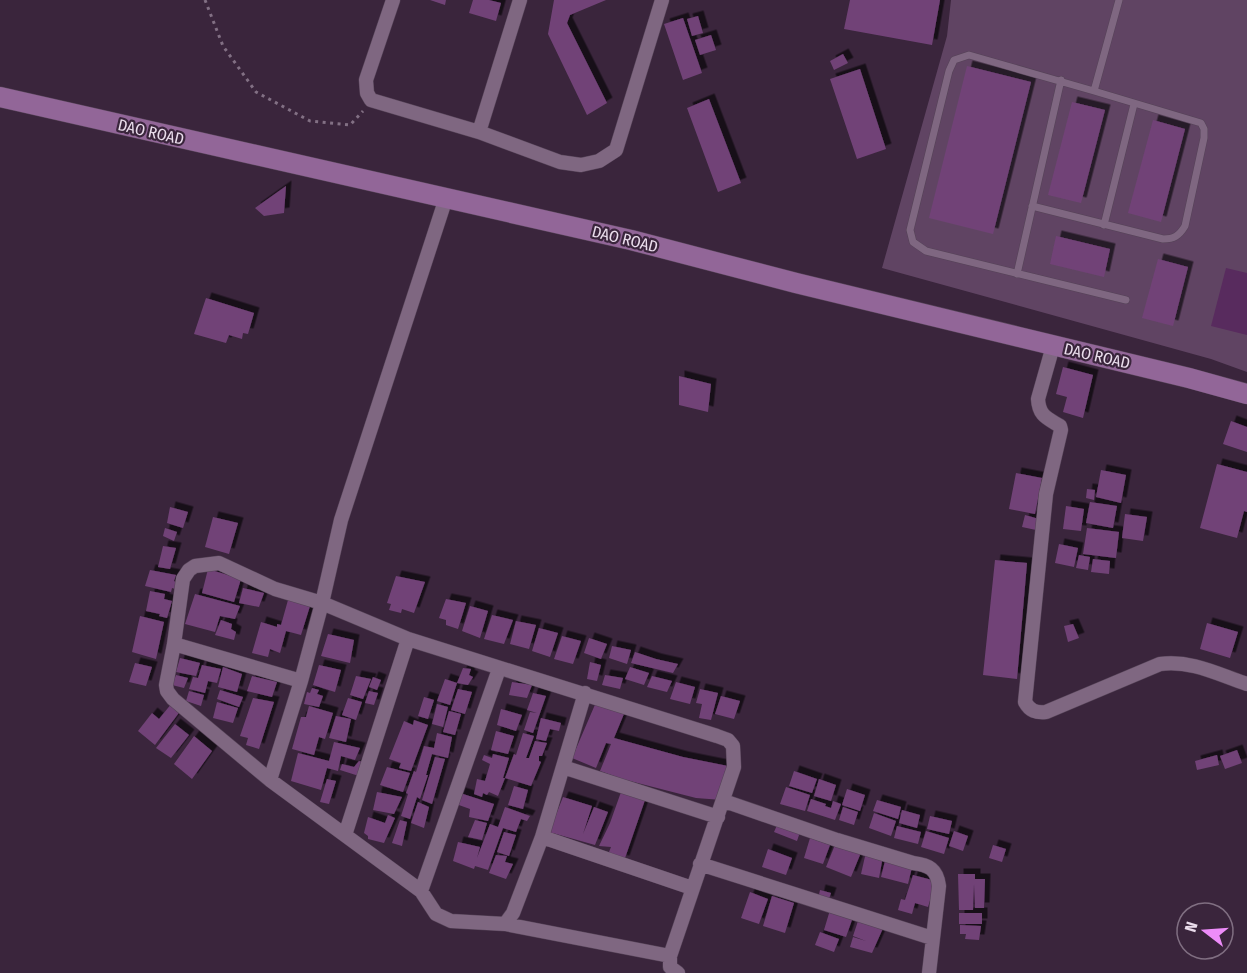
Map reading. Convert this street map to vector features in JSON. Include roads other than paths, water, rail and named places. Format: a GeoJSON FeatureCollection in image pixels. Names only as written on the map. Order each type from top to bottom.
{"type":"FeatureCollection","features":[{"type":"Feature","properties":{"kind":"street"},"geometry":{"type":"LineString","coordinates":[[393,0],[366,80],[367,93],[371,100],[479,132],[560,162],[580,165],[599,161],[616,150],[662,0]]}},
{"type":"Feature","properties":{"kind":"street"},"geometry":{"type":"LineString","coordinates":[[479,132],[520,0]]}},
{"type":"Feature","properties":{"kind":"street","name":"DAO ROAD"},"geometry":{"type":"LineString","coordinates":[[0,97],[631,240],[1247,394]]}},
{"type":"Feature","properties":{"kind":"street"},"geometry":{"type":"LineString","coordinates":[[270,780],[301,681],[322,603],[340,520],[446,198]]}},
{"type":"Feature","properties":{"kind":"street"},"geometry":{"type":"LineString","coordinates":[[1053,345],[1038,399],[1038,407],[1043,417],[1060,426],[1062,430],[1046,494],[1025,702],[1033,711],[1046,712],[1160,664],[1173,662],[1188,663],[1247,684]]}},
{"type":"Feature","properties":{"kind":"street"},"geometry":{"type":"LineString","coordinates":[[670,956],[505,924],[451,921],[436,914],[421,891],[270,780],[173,699],[167,691],[166,685],[183,579],[189,570],[195,566],[219,563],[275,589],[322,603],[408,639],[728,740],[733,746],[735,762],[724,801],[700,864],[670,956],[670,967],[678,973]]}},
{"type":"Feature","properties":{"kind":"street"},"geometry":{"type":"LineString","coordinates":[[345,835],[408,639]]}},
{"type":"Feature","properties":{"kind":"street"},"geometry":{"type":"LineString","coordinates":[[174,644],[301,681]]}},
{"type":"Feature","properties":{"kind":"street"},"geometry":{"type":"LineString","coordinates":[[421,891],[499,669]]}},
{"type":"Feature","properties":{"kind":"street"},"geometry":{"type":"LineString","coordinates":[[505,924],[513,913],[542,837],[585,693]]}},
{"type":"Feature","properties":{"kind":"street"},"geometry":{"type":"LineString","coordinates":[[563,767],[718,817]]}},
{"type":"Feature","properties":{"kind":"street"},"geometry":{"type":"LineString","coordinates":[[724,801],[837,840],[913,863],[924,864],[933,869],[938,876],[939,886],[929,973]]}},
{"type":"Feature","properties":{"kind":"street"},"geometry":{"type":"LineString","coordinates":[[542,837],[692,888]]}},
{"type":"Feature","properties":{"kind":"street"},"geometry":{"type":"LineString","coordinates":[[700,864],[932,938]]}},
{"type":"Feature","properties":{"kind":"lane"},"geometry":{"type":"LineString","coordinates":[[1094,91],[1119,0]]}},
{"type":"Feature","properties":{"kind":"lane"},"geometry":{"type":"LineString","coordinates":[[1032,206],[1163,239],[1173,239],[1185,226],[1204,138],[1201,123],[1192,118],[1134,104],[1061,80],[969,56],[954,60],[949,71],[910,230],[913,242],[926,250],[1126,300]]}},
{"type":"Feature","properties":{"kind":"lane"},"geometry":{"type":"LineString","coordinates":[[1017,274],[1061,80]]}},
{"type":"Feature","properties":{"kind":"lane"},"geometry":{"type":"LineString","coordinates":[[1104,225],[1134,104]]}}]}
